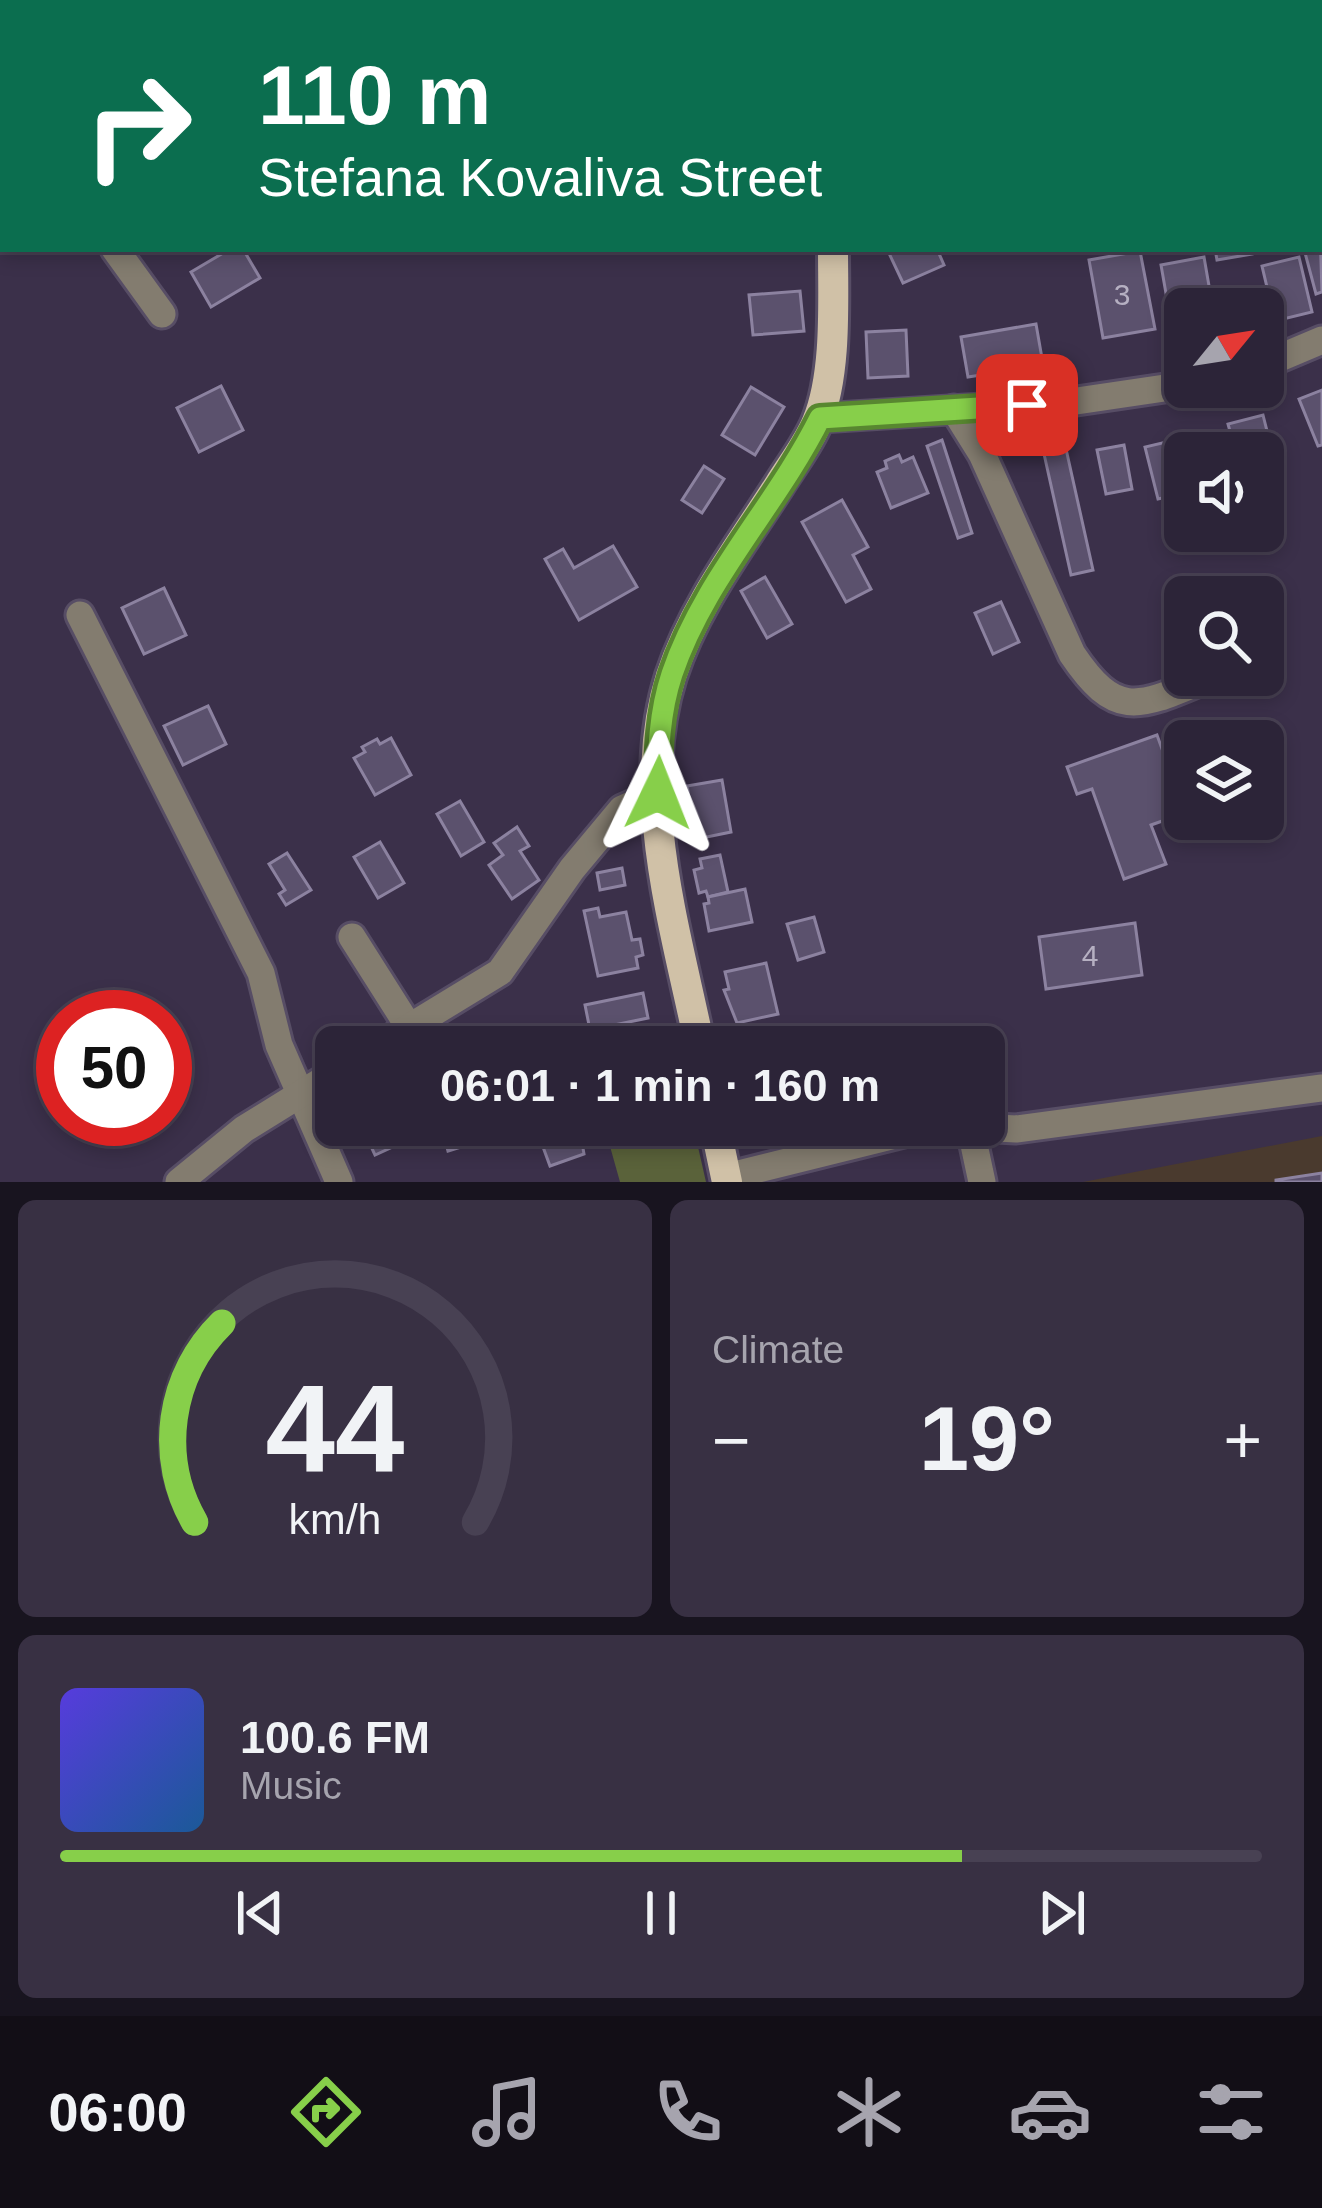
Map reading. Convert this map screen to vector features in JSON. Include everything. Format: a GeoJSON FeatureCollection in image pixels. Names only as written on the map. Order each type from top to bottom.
{"type":"FeatureCollection","features":[{"type":"Feature","properties":{"kind":"main road"},"geometry":{"type":"LineString","coordinates":[[696,1026],[666,884],[658,793],[663,710],[685,640],[820,418],[833,317],[833,252]]}},
{"type":"Feature","properties":{"kind":"main road"},"geometry":{"type":"LineString","coordinates":[[720,1146],[727,1179]]}},
{"type":"Feature","properties":{"kind":"street"},"geometry":{"type":"LineString","coordinates":[[117,252],[162,314]]}},
{"type":"Feature","properties":{"kind":"street"},"geometry":{"type":"LineString","coordinates":[[1284,356],[1322,340]]}},
{"type":"Feature","properties":{"kind":"street"},"geometry":{"type":"LineString","coordinates":[[820,418],[1063,403],[1164,388]]}},
{"type":"Feature","properties":{"kind":"street"},"geometry":{"type":"LineString","coordinates":[[954,409],[982,454],[1072,654],[1089,680],[1128,703],[1148,703],[1165,696]]}},
{"type":"Feature","properties":{"kind":"street"},"geometry":{"type":"LineString","coordinates":[[80,615],[261,973],[279,1045],[339,1182]]}},
{"type":"Feature","properties":{"kind":"street"},"geometry":{"type":"LineString","coordinates":[[413,1026],[500,972],[572,869],[622,809],[658,793]]}},
{"type":"Feature","properties":{"kind":"street"},"geometry":{"type":"LineString","coordinates":[[352,937],[409,1026]]}},
{"type":"Feature","properties":{"kind":"street"},"geometry":{"type":"LineString","coordinates":[[179,1182],[244,1129],[315,1085]]}},
{"type":"Feature","properties":{"kind":"street"},"geometry":{"type":"LineString","coordinates":[[1005,1128],[1322,1088]]}},
{"type":"Feature","properties":{"kind":"street"},"geometry":{"type":"LineString","coordinates":[[727,1179],[856,1146]]}},
{"type":"Feature","properties":{"kind":"street"},"geometry":{"type":"LineString","coordinates":[[974,1146],[982,1182]]}},
{"type":"Feature","properties":{"kind":"shaded area"},"geometry":{"type":"Polygon","coordinates":[[[1322,1136],[1322,1182],[1083,1182],[1322,1136]]]}},
{"type":"Feature","properties":{"kind":"green space"},"geometry":{"type":"Polygon","coordinates":[[[610,1146],[698,1146],[706,1182],[620,1182],[610,1146]]]}},
{"type":"Feature","properties":{"kind":"building"},"geometry":{"type":"Polygon","coordinates":[[[225,252],[245,252],[260,278],[211,307],[191,272],[225,252]]]}},
{"type":"Feature","properties":{"kind":"building"},"geometry":{"type":"Polygon","coordinates":[[[888,252],[938,252],[944,265],[903,283],[888,252]]]}},
{"type":"Feature","properties":{"kind":"building"},"geometry":{"type":"Polygon","coordinates":[[[1140,252],[1155,329],[1103,338],[1089,260],[1140,252]]]}},
{"type":"Feature","properties":{"kind":"building"},"geometry":{"type":"Polygon","coordinates":[[[1216,252],[1252,252],[1252,254],[1217,260],[1216,252]]]}},
{"type":"Feature","properties":{"kind":"building"},"geometry":{"type":"Polygon","coordinates":[[[1305,252],[1321,252],[1322,292],[1316,294],[1305,252]]]}},
{"type":"Feature","properties":{"kind":"building"},"geometry":{"type":"Polygon","coordinates":[[[1204,257],[1209,288],[1165,288],[1161,265],[1204,257]]]}},
{"type":"Feature","properties":{"kind":"building"},"geometry":{"type":"Polygon","coordinates":[[[1299,257],[1312,312],[1284,319],[1284,288],[1267,288],[1262,266],[1299,257]]]}},
{"type":"Feature","properties":{"kind":"building"},"geometry":{"type":"Polygon","coordinates":[[[800,291],[804,331],[753,335],[749,295],[800,291]]]}},
{"type":"Feature","properties":{"kind":"building"},"geometry":{"type":"Polygon","coordinates":[[[1036,324],[1043,364],[1012,369],[1013,379],[995,382],[994,373],[968,377],[961,337],[1036,324]]]}},
{"type":"Feature","properties":{"kind":"building"},"geometry":{"type":"Polygon","coordinates":[[[906,330],[908,376],[868,378],[866,332],[906,330]]]}},
{"type":"Feature","properties":{"kind":"building"},"geometry":{"type":"Polygon","coordinates":[[[221,386],[243,430],[199,452],[177,408],[221,386]]]}},
{"type":"Feature","properties":{"kind":"building"},"geometry":{"type":"Polygon","coordinates":[[[751,387],[784,407],[755,455],[722,435],[751,387]]]}},
{"type":"Feature","properties":{"kind":"building"},"geometry":{"type":"Polygon","coordinates":[[[1322,390],[1322,445],[1318,446],[1299,399],[1322,390]]]}},
{"type":"Feature","properties":{"kind":"building"},"geometry":{"type":"Polygon","coordinates":[[[1263,415],[1267,432],[1230,432],[1228,424],[1263,415]]]}},
{"type":"Feature","properties":{"kind":"building"},"geometry":{"type":"Polygon","coordinates":[[[1013,422],[1015,436],[992,440],[990,426],[1013,422]]]}},
{"type":"Feature","properties":{"kind":"building"},"geometry":{"type":"Polygon","coordinates":[[[1062,431],[1093,570],[1071,575],[1040,436],[1062,431]]]}},
{"type":"Feature","properties":{"kind":"building"},"geometry":{"type":"Polygon","coordinates":[[[942,440],[972,533],[958,538],[927,446],[942,440]]]}},
{"type":"Feature","properties":{"kind":"building"},"geometry":{"type":"Polygon","coordinates":[[[1164,443],[1164,498],[1158,499],[1145,447],[1164,443]]]}},
{"type":"Feature","properties":{"kind":"building"},"geometry":{"type":"Polygon","coordinates":[[[1124,445],[1132,489],[1106,494],[1097,450],[1124,445]]]}},
{"type":"Feature","properties":{"kind":"building"},"geometry":{"type":"Polygon","coordinates":[[[899,455],[902,462],[913,457],[928,493],[891,508],[877,472],[887,468],[885,461],[899,455]]]}},
{"type":"Feature","properties":{"kind":"building"},"geometry":{"type":"Polygon","coordinates":[[[704,466],[724,479],[702,513],[682,500],[704,466]]]}},
{"type":"Feature","properties":{"kind":"building"},"geometry":{"type":"Polygon","coordinates":[[[842,500],[868,547],[853,555],[871,589],[846,602],[802,522],[842,500]]]}},
{"type":"Feature","properties":{"kind":"building"},"geometry":{"type":"Polygon","coordinates":[[[613,546],[637,587],[579,620],[545,559],[563,549],[574,568],[613,546]]]}},
{"type":"Feature","properties":{"kind":"building"},"geometry":{"type":"Polygon","coordinates":[[[765,577],[792,624],[767,638],[741,591],[765,577]]]}},
{"type":"Feature","properties":{"kind":"building"},"geometry":{"type":"Polygon","coordinates":[[[164,588],[186,635],[144,654],[122,608],[164,588]]]}},
{"type":"Feature","properties":{"kind":"building"},"geometry":{"type":"Polygon","coordinates":[[[1001,602],[1019,642],[993,654],[975,613],[1001,602]]]}},
{"type":"Feature","properties":{"kind":"building"},"geometry":{"type":"Polygon","coordinates":[[[208,706],[226,744],[183,765],[164,726],[208,706]]]}},
{"type":"Feature","properties":{"kind":"building"},"geometry":{"type":"Polygon","coordinates":[[[1157,735],[1164,754],[1164,820],[1151,825],[1166,864],[1124,879],[1092,789],[1077,794],[1067,767],[1157,735]]]}},
{"type":"Feature","properties":{"kind":"building"},"geometry":{"type":"Polygon","coordinates":[[[391,738],[411,775],[375,795],[354,758],[365,752],[362,747],[391,738]]]}},
{"type":"Feature","properties":{"kind":"building"},"geometry":{"type":"Polygon","coordinates":[[[722,780],[731,832],[697,839],[687,786],[722,780]]]}},
{"type":"Feature","properties":{"kind":"building"},"geometry":{"type":"Polygon","coordinates":[[[460,801],[484,842],[461,856],[437,814],[460,801]]]}},
{"type":"Feature","properties":{"kind":"building"},"geometry":{"type":"Polygon","coordinates":[[[517,827],[529,846],[520,851],[539,880],[512,899],[489,865],[503,855],[494,843],[517,827]]]}},
{"type":"Feature","properties":{"kind":"building"},"geometry":{"type":"Polygon","coordinates":[[[380,842],[404,883],[378,898],[354,857],[380,842]]]}},
{"type":"Feature","properties":{"kind":"building"},"geometry":{"type":"Polygon","coordinates":[[[287,853],[311,890],[286,905],[279,894],[285,890],[269,864],[287,853]]]}},
{"type":"Feature","properties":{"kind":"building"},"geometry":{"type":"Polygon","coordinates":[[[720,855],[728,892],[708,897],[706,891],[699,893],[694,870],[702,868],[700,859],[720,855]]]}},
{"type":"Feature","properties":{"kind":"building"},"geometry":{"type":"Polygon","coordinates":[[[622,868],[625,885],[600,890],[597,873],[622,868]]]}},
{"type":"Feature","properties":{"kind":"building"},"geometry":{"type":"Polygon","coordinates":[[[745,889],[752,922],[709,931],[704,904],[709,903],[708,897],[745,889]]]}},
{"type":"Feature","properties":{"kind":"building"},"geometry":{"type":"Polygon","coordinates":[[[598,908],[600,917],[626,912],[632,940],[640,939],[643,955],[636,957],[638,968],[598,976],[584,911],[598,908]]]}},
{"type":"Feature","properties":{"kind":"building"},"geometry":{"type":"Polygon","coordinates":[[[814,917],[824,952],[798,960],[787,924],[814,917]]]}},
{"type":"Feature","properties":{"kind":"building"},"geometry":{"type":"Polygon","coordinates":[[[1135,923],[1142,975],[1046,989],[1039,937],[1135,923]]]}},
{"type":"Feature","properties":{"kind":"building"},"geometry":{"type":"Polygon","coordinates":[[[766,963],[778,1014],[737,1023],[724,990],[729,989],[725,972],[766,963]]]}},
{"type":"Feature","properties":{"kind":"building"},"geometry":{"type":"Polygon","coordinates":[[[643,993],[648,1018],[589,1026],[585,1005],[643,993]]]}},
{"type":"Feature","properties":{"kind":"building"},"geometry":{"type":"Polygon","coordinates":[[[371,1146],[395,1146],[375,1155],[371,1146]]]}},
{"type":"Feature","properties":{"kind":"building"},"geometry":{"type":"Polygon","coordinates":[[[543,1146],[583,1146],[584,1154],[550,1166],[543,1146]]]}},
{"type":"Feature","properties":{"kind":"building"},"geometry":{"type":"Polygon","coordinates":[[[1322,1173],[1322,1182],[1276,1182],[1276,1180],[1322,1173]]]}},
{"type":"Feature","properties":{"kind":"route"},"geometry":{"type":"LineString","coordinates":[[658,793],[663,710],[685,640],[820,418],[1027,405]]}}]}
